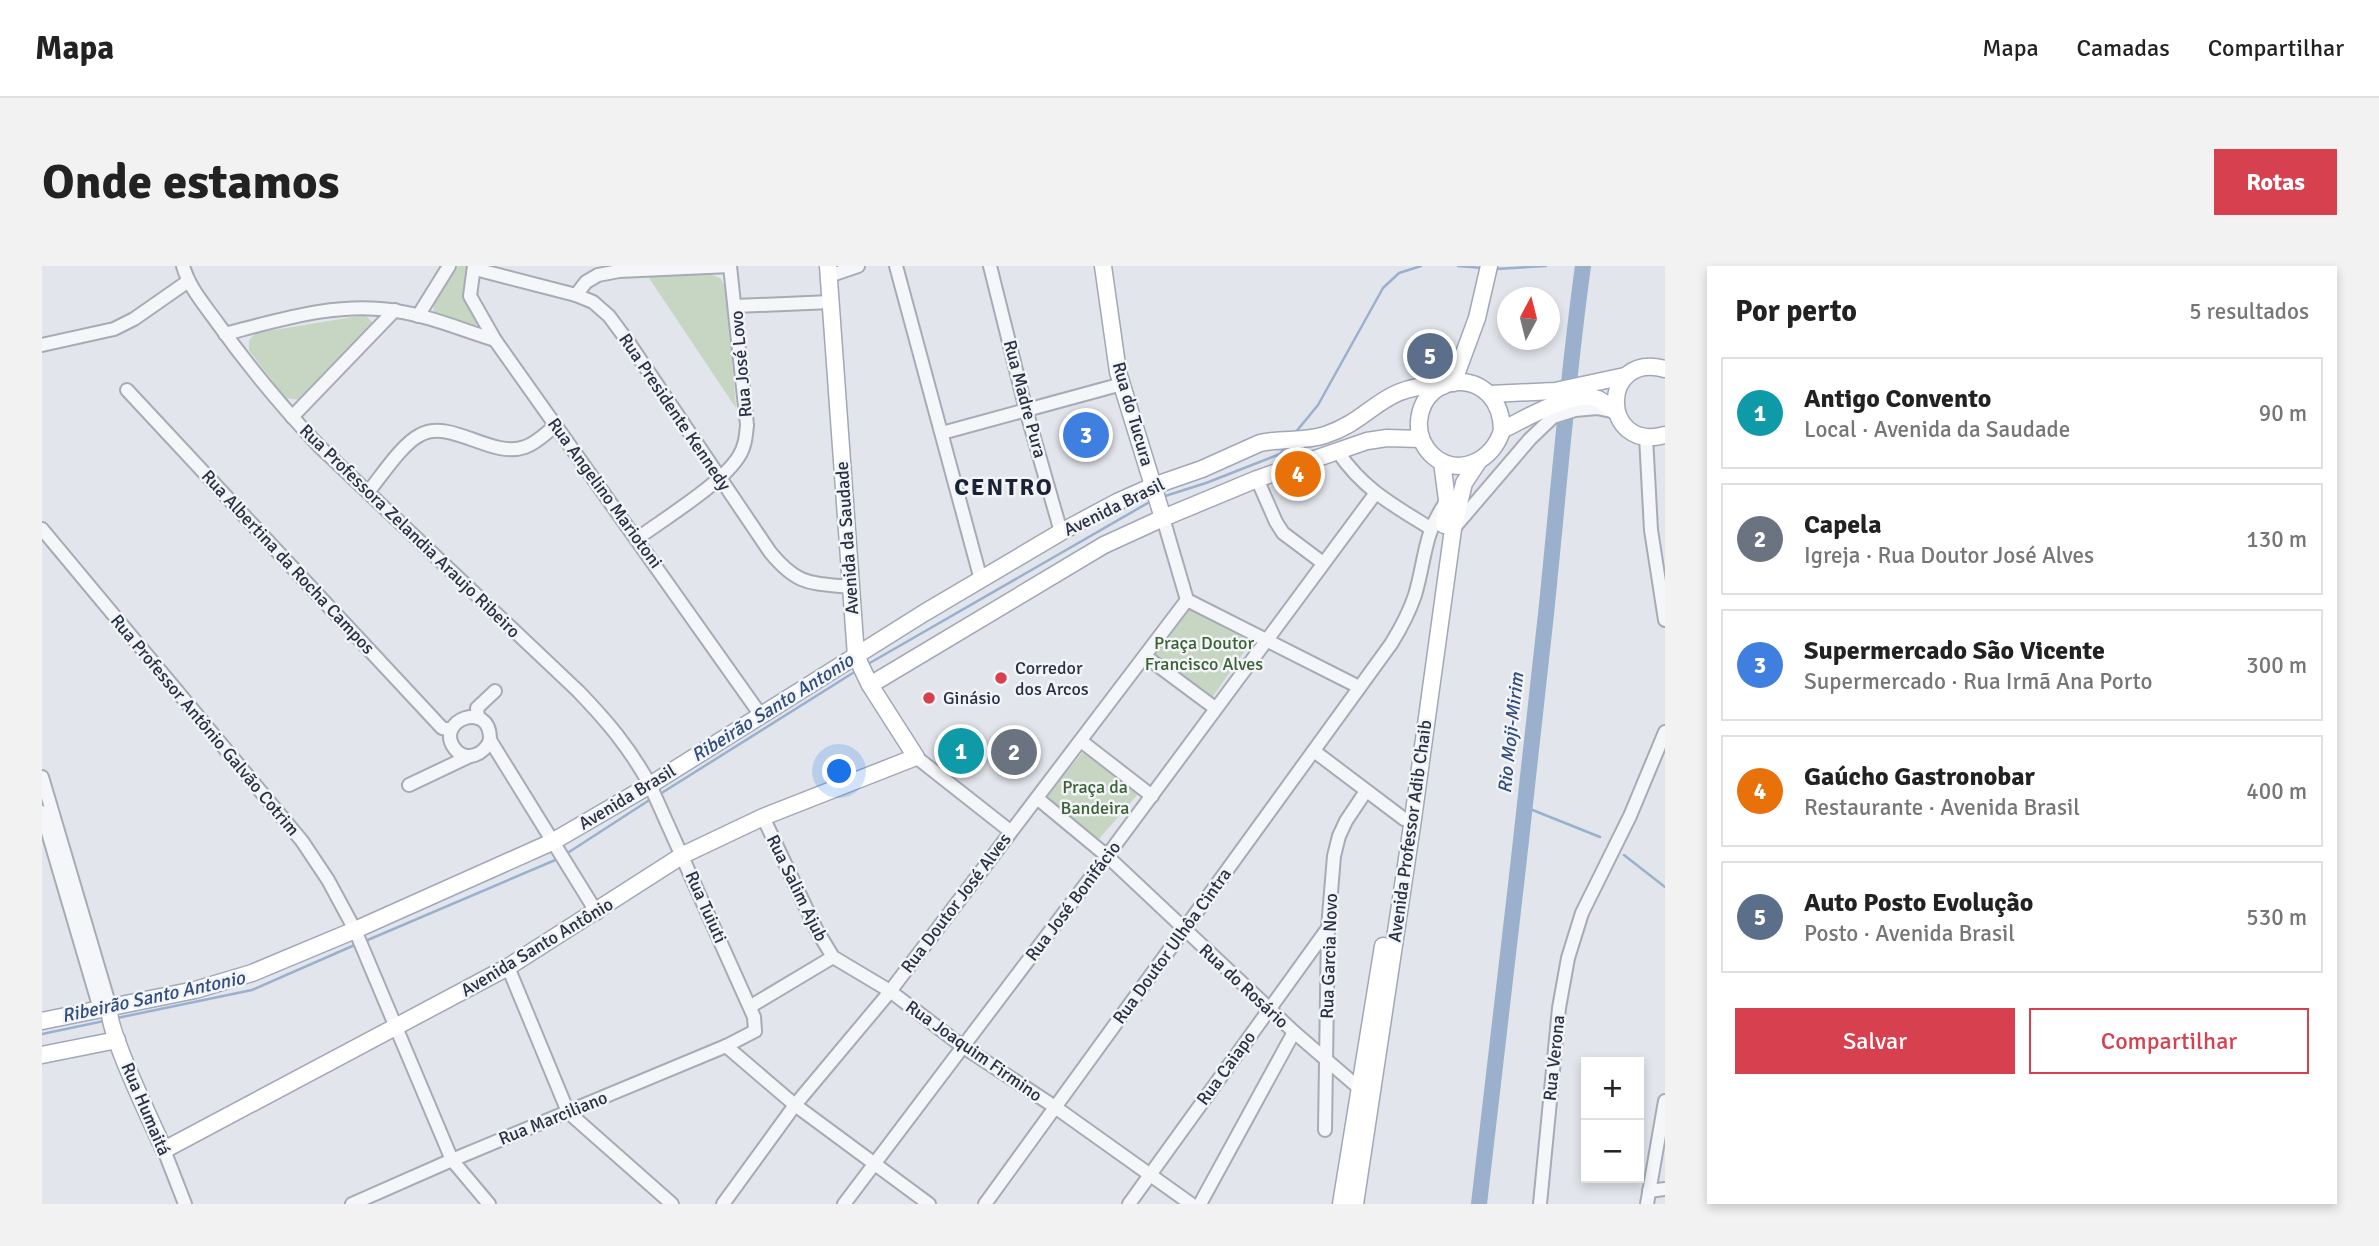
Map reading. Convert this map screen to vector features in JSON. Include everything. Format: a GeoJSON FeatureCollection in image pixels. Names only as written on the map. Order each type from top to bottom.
{"type":"FeatureCollection","features":[{"type":"Feature","properties":{"kind":"main road","name":"Rua do Tucura"},"geometry":{"type":"LineString","coordinates":[[1103,266],[1118,372],[1162,514]]}},
{"type":"Feature","properties":{"kind":"main road","name":"Avenida da Saudade"},"geometry":{"type":"LineString","coordinates":[[829,271],[850,587],[863,671],[916,757]]}},
{"type":"Feature","properties":{"kind":"main road"},"geometry":{"type":"LineString","coordinates":[[1448,384],[1469,344],[1488,273]]}},
{"type":"Feature","properties":{"kind":"main road"},"geometry":{"type":"LineString","coordinates":[[1502,430],[1580,392],[1626,376],[1665,354]]}},
{"type":"Feature","properties":{"kind":"main road"},"geometry":{"type":"LineString","coordinates":[[1645,367],[1665,369]]}},
{"type":"Feature","properties":{"kind":"main road"},"geometry":{"type":"LineString","coordinates":[[1626,376],[1618,387],[1615,400],[1616,412],[1622,423],[1631,432],[1646,437],[1665,435]]}},
{"type":"Feature","properties":{"kind":"main road"},"geometry":{"type":"LineString","coordinates":[[1448,384],[1473,384],[1490,394],[1498,404],[1502,417],[1502,430],[1494,449],[1478,462],[1466,466],[1442,462],[1430,452],[1421,439],[1418,427],[1419,414],[1432,393],[1448,384]]}},
{"type":"Feature","properties":{"kind":"main road","name":"Avenida Brasil"},"geometry":{"type":"LineString","coordinates":[[863,671],[981,580],[1117,502],[1202,469],[1247,448],[1277,439],[1303,440],[1341,429],[1395,392],[1413,386],[1448,384]]}},
{"type":"Feature","properties":{"kind":"main road"},"geometry":{"type":"LineString","coordinates":[[1580,392],[1599,399],[1616,412]]}},
{"type":"Feature","properties":{"kind":"main road"},"geometry":{"type":"LineString","coordinates":[[1490,394],[1554,404]]}},
{"type":"Feature","properties":{"kind":"main road","name":"Avenida Brasil"},"geometry":{"type":"LineString","coordinates":[[42,1055],[109,1019],[359,940],[555,847],[652,789],[760,714],[863,671],[1162,514],[1367,441],[1387,438],[1421,439]]}},
{"type":"Feature","properties":{"kind":"main road","name":"Avenida Professor Adib Chaib"},"geometry":{"type":"LineString","coordinates":[[1341,1204],[1404,819],[1447,500],[1442,462]]}},
{"type":"Feature","properties":{"kind":"main road","name":"Avenida Professor Adib Chaib"},"geometry":{"type":"LineString","coordinates":[[1355,1204],[1453,529],[1464,483],[1478,462]]}},
{"type":"Feature","properties":{"kind":"main road","name":"Avenida Santo Antônio"},"geometry":{"type":"LineString","coordinates":[[164,1150],[508,967],[683,855],[763,817],[916,757]]}},
{"type":"Feature","properties":{"kind":"main road","name":"Avenida Brasil"},"geometry":{"type":"LineString","coordinates":[[42,1021],[109,1019]]}},
{"type":"Feature","properties":{"kind":"main road","name":"Rua Humaitá"},"geometry":{"type":"LineString","coordinates":[[109,1019],[164,1150]]}},
{"type":"Feature","properties":{"kind":"street","name":"Rua Professora Zelandia Araujo Ribeiro"},"geometry":{"type":"LineString","coordinates":[[183,266],[187,282],[269,393],[320,447],[596,709],[632,753],[652,789]]}},
{"type":"Feature","properties":{"kind":"street"},"geometry":{"type":"LineString","coordinates":[[418,316],[449,266]]}},
{"type":"Feature","properties":{"kind":"street"},"geometry":{"type":"LineString","coordinates":[[576,295],[586,282],[598,275],[619,271],[730,266]]}},
{"type":"Feature","properties":{"kind":"street","name":"Rua José Lovo"},"geometry":{"type":"LineString","coordinates":[[638,538],[721,477],[739,457],[745,442],[747,425],[730,266]]}},
{"type":"Feature","properties":{"kind":"street"},"geometry":{"type":"LineString","coordinates":[[829,271],[858,266]]}},
{"type":"Feature","properties":{"kind":"street"},"geometry":{"type":"LineString","coordinates":[[897,266],[981,580]]}},
{"type":"Feature","properties":{"kind":"street","name":"Rua Madre Pura"},"geometry":{"type":"LineString","coordinates":[[990,266],[1061,532]]}},
{"type":"Feature","properties":{"kind":"street","name":"Rua Presidente Kennedy"},"geometry":{"type":"LineString","coordinates":[[474,268],[593,302],[609,316],[629,342],[770,552],[785,570],[796,579],[850,587]]}},
{"type":"Feature","properties":{"kind":"street","name":"Rua Angelino Mariotoni"},"geometry":{"type":"LineString","coordinates":[[474,268],[470,296],[495,340],[638,538],[760,714]]}},
{"type":"Feature","properties":{"kind":"street"},"geometry":{"type":"LineString","coordinates":[[42,345],[114,330],[187,282]]}},
{"type":"Feature","properties":{"kind":"street"},"geometry":{"type":"LineString","coordinates":[[736,306],[831,302]]}},
{"type":"Feature","properties":{"kind":"street"},"geometry":{"type":"LineString","coordinates":[[225,334],[298,315],[373,308],[418,316],[495,340]]}},
{"type":"Feature","properties":{"kind":"street"},"geometry":{"type":"LineString","coordinates":[[292,417],[395,310]]}},
{"type":"Feature","properties":{"kind":"street"},"geometry":{"type":"LineString","coordinates":[[942,433],[1122,384]]}},
{"type":"Feature","properties":{"kind":"street","name":"Rua Albertina da Rocha Campos"},"geometry":{"type":"LineString","coordinates":[[127,390],[442,728],[451,730]]}},
{"type":"Feature","properties":{"kind":"street"},"geometry":{"type":"LineString","coordinates":[[1453,529],[1530,439],[1554,404],[1576,410],[1597,408],[1616,412]]}},
{"type":"Feature","properties":{"kind":"street"},"geometry":{"type":"LineString","coordinates":[[369,491],[412,441],[430,431],[447,432],[494,447],[512,449],[538,440],[556,425]]}},
{"type":"Feature","properties":{"kind":"street"},"geometry":{"type":"LineString","coordinates":[[1646,437],[1651,530],[1665,620]]}},
{"type":"Feature","properties":{"kind":"street"},"geometry":{"type":"LineString","coordinates":[[1338,452],[1351,472],[1375,494],[1430,528]]}},
{"type":"Feature","properties":{"kind":"street"},"geometry":{"type":"LineString","coordinates":[[1257,479],[1283,533],[1323,563]]}},
{"type":"Feature","properties":{"kind":"street","name":"Rua José Bonifácio"},"geometry":{"type":"LineString","coordinates":[[844,1204],[1152,796],[1375,494]]}},
{"type":"Feature","properties":{"kind":"street","name":"Rua Doutor Ulhôa Cintra"},"geometry":{"type":"LineString","coordinates":[[985,1204],[1391,645],[1405,621],[1415,594],[1430,528],[1447,500]]}},
{"type":"Feature","properties":{"kind":"street","name":"Rua do Tucura"},"geometry":{"type":"LineString","coordinates":[[1162,514],[1187,600]]}},
{"type":"Feature","properties":{"kind":"street","name":"Rua Professor Antônio Galvão Cotrim"},"geometry":{"type":"LineString","coordinates":[[42,529],[302,841],[328,880],[359,940],[452,1160],[489,1204]]}},
{"type":"Feature","properties":{"kind":"street"},"geometry":{"type":"LineString","coordinates":[[1187,600],[1359,687]]}},
{"type":"Feature","properties":{"kind":"street","name":"Rua Doutor José Alves"},"geometry":{"type":"LineString","coordinates":[[723,1204],[795,1105],[890,991],[1187,600]]}},
{"type":"Feature","properties":{"kind":"street"},"geometry":{"type":"LineString","coordinates":[[1145,656],[1215,708]]}},
{"type":"Feature","properties":{"kind":"street"},"geometry":{"type":"LineString","coordinates":[[478,718],[477,708],[495,691]]}},
{"type":"Feature","properties":{"kind":"street"},"geometry":{"type":"LineString","coordinates":[[470,756],[458,752],[450,736],[451,730],[465,717],[478,718],[488,727],[490,740],[566,867],[597,912]]}},
{"type":"Feature","properties":{"kind":"street","name":"Rua Verona"},"geometry":{"type":"LineString","coordinates":[[1539,1204],[1559,1008],[1568,958],[1582,913],[1630,816],[1665,732]]}},
{"type":"Feature","properties":{"kind":"street"},"geometry":{"type":"LineString","coordinates":[[409,785],[483,752],[490,740]]}},
{"type":"Feature","properties":{"kind":"street"},"geometry":{"type":"LineString","coordinates":[[1081,741],[1152,796]]}},
{"type":"Feature","properties":{"kind":"street"},"geometry":{"type":"LineString","coordinates":[[1314,751],[1404,819]]}},
{"type":"Feature","properties":{"kind":"street","name":"Avenida da Saudade"},"geometry":{"type":"LineString","coordinates":[[916,757],[1010,831]]}},
{"type":"Feature","properties":{"kind":"street"},"geometry":{"type":"LineString","coordinates":[[42,777],[109,1019]]}},
{"type":"Feature","properties":{"kind":"street","name":"Rua Tuiuti"},"geometry":{"type":"LineString","coordinates":[[652,789],[751,1006],[755,1031]]}},
{"type":"Feature","properties":{"kind":"street","name":"Rua Garcia Novo"},"geometry":{"type":"LineString","coordinates":[[1325,1130],[1328,928],[1334,856],[1346,821],[1366,792]]}},
{"type":"Feature","properties":{"kind":"street","name":"Rua do Rosário"},"geometry":{"type":"LineString","coordinates":[[1037,798],[1107,856],[1269,1009],[1359,1088]]}},
{"type":"Feature","properties":{"kind":"street"},"geometry":{"type":"LineString","coordinates":[[42,812],[109,1019]]}},
{"type":"Feature","properties":{"kind":"street","name":"Rua Salim Ajub"},"geometry":{"type":"LineString","coordinates":[[763,817],[816,929],[833,957]]}},
{"type":"Feature","properties":{"kind":"street","name":"Rua Caiapo"},"geometry":{"type":"LineString","coordinates":[[1129,1204],[1328,928]]}},
{"type":"Feature","properties":{"kind":"street"},"geometry":{"type":"LineString","coordinates":[[751,1006],[833,957]]}},
{"type":"Feature","properties":{"kind":"street","name":"Rua Joaquim Firmino"},"geometry":{"type":"LineString","coordinates":[[833,957],[890,991],[962,1046],[1055,1107],[1191,1204]]}},
{"type":"Feature","properties":{"kind":"street"},"geometry":{"type":"LineString","coordinates":[[508,967],[568,1112],[672,1204]]}},
{"type":"Feature","properties":{"kind":"street","name":"Rua Marciliano"},"geometry":{"type":"LineString","coordinates":[[352,1204],[726,1046],[755,1031]]}},
{"type":"Feature","properties":{"kind":"street"},"geometry":{"type":"LineString","coordinates":[[1200,1204],[1294,1032]]}},
{"type":"Feature","properties":{"kind":"street"},"geometry":{"type":"LineString","coordinates":[[726,1046],[795,1105],[929,1204]]}},
{"type":"Feature","properties":{"kind":"street"},"geometry":{"type":"LineString","coordinates":[[1648,1197],[1665,1101]]}},
{"type":"Feature","properties":{"kind":"street","name":"Rua Humaitá"},"geometry":{"type":"LineString","coordinates":[[164,1150],[185,1204]]}},
{"type":"Feature","properties":{"kind":"street"},"geometry":{"type":"LineString","coordinates":[[1648,1197],[1665,1189]]}},
{"type":"Feature","properties":{"kind":"green space"},"geometry":{"type":"Polygon","coordinates":[[[458,266],[470,266],[466,301],[478,322],[475,327],[435,316],[434,303],[437,296],[458,266]]]}},
{"type":"Feature","properties":{"kind":"green space"},"geometry":{"type":"Polygon","coordinates":[[[709,274],[720,278],[726,288],[736,408],[647,275],[709,274]]]}},
{"type":"Feature","properties":{"kind":"green space"},"geometry":{"type":"Polygon","coordinates":[[[365,315],[372,322],[372,328],[300,400],[285,398],[249,350],[249,340],[256,333],[365,315]]]}},
{"type":"Feature","properties":{"kind":"green space","name":"Praça Doutor Francisco Alves"},"geometry":{"type":"Polygon","coordinates":[[[1189,609],[1251,642],[1211,699],[1154,655],[1189,609]]]}},
{"type":"Feature","properties":{"kind":"green space","name":"Praça da Bandeira"},"geometry":{"type":"Polygon","coordinates":[[[1083,752],[1138,794],[1099,839],[1046,797],[1083,752]]]}},
{"type":"Feature","properties":{"kind":"waterway","name":"Ribeirão Santo Antonio"},"geometry":{"type":"LineString","coordinates":[[1295,433],[1318,405],[1383,288],[1399,273],[1421,266]]}},
{"type":"Feature","properties":{"kind":"waterway","name":"Ribeirão Santo Antonio"},"geometry":{"type":"LineString","coordinates":[[1458,266],[1482,268]]}},
{"type":"Feature","properties":{"kind":"waterway","name":"Ribeirão Santo Antonio"},"geometry":{"type":"LineString","coordinates":[[1496,269],[1546,266]]}},
{"type":"Feature","properties":{"kind":"waterway","name":"Rio Moji-Mirim"},"geometry":{"type":"LineString","coordinates":[[1479,1204],[1583,266]]}},
{"type":"Feature","properties":{"kind":"waterway","name":"Ribeirão Santo Antonio"},"geometry":{"type":"LineString","coordinates":[[1162,497],[1280,454],[1285,447]]}},
{"type":"Feature","properties":{"kind":"waterway","name":"Ribeirão Santo Antonio"},"geometry":{"type":"LineString","coordinates":[[868,664],[1153,500]]}},
{"type":"Feature","properties":{"kind":"waterway","name":"Ribeirão Santo Antonio"},"geometry":{"type":"LineString","coordinates":[[660,794],[856,671]]}},
{"type":"Feature","properties":{"kind":"waterway","name":"Ribeirão Santo Antonio"},"geometry":{"type":"LineString","coordinates":[[566,854],[651,799]]}},
{"type":"Feature","properties":{"kind":"waterway"},"geometry":{"type":"LineString","coordinates":[[1525,807],[1600,837]]}},
{"type":"Feature","properties":{"kind":"waterway"},"geometry":{"type":"LineString","coordinates":[[1624,855],[1665,887]]}},
{"type":"Feature","properties":{"kind":"waterway","name":"Ribeirão Santo Antonio"},"geometry":{"type":"LineString","coordinates":[[363,942],[560,858]]}},
{"type":"Feature","properties":{"kind":"waterway","name":"Ribeirão Santo Antonio"},"geometry":{"type":"LineString","coordinates":[[117,1018],[252,990],[357,944]]}},
{"type":"Feature","properties":{"kind":"waterway","name":"Ribeirão Santo Antonio"},"geometry":{"type":"LineString","coordinates":[[42,1034],[104,1021]]}},
{"type":"Feature","properties":{"kind":"place","name":"Auto Posto Evolução"},"geometry":{"type":"Point","coordinates":[1430,356]}},
{"type":"Feature","properties":{"kind":"place","name":"Supermercado São Vicente"},"geometry":{"type":"Point","coordinates":[1086,435]}},
{"type":"Feature","properties":{"kind":"place","name":"Gaúcho Gastronobar"},"geometry":{"type":"Point","coordinates":[1298,474]}},
{"type":"Feature","properties":{"kind":"place","name":"Corredor dos Arcos"},"geometry":{"type":"Point","coordinates":[1001,678]}},
{"type":"Feature","properties":{"kind":"place","name":"Ginásio"},"geometry":{"type":"Point","coordinates":[929,698]}},
{"type":"Feature","properties":{"kind":"place","name":"Antigo Convento"},"geometry":{"type":"Point","coordinates":[961,751]}},
{"type":"Feature","properties":{"kind":"place","name":"Capela"},"geometry":{"type":"Point","coordinates":[1014,752]}},
{"type":"Feature","properties":{"kind":"district","name":"CENTRO"},"geometry":{"type":"Point","coordinates":[1004,487]}}]}
